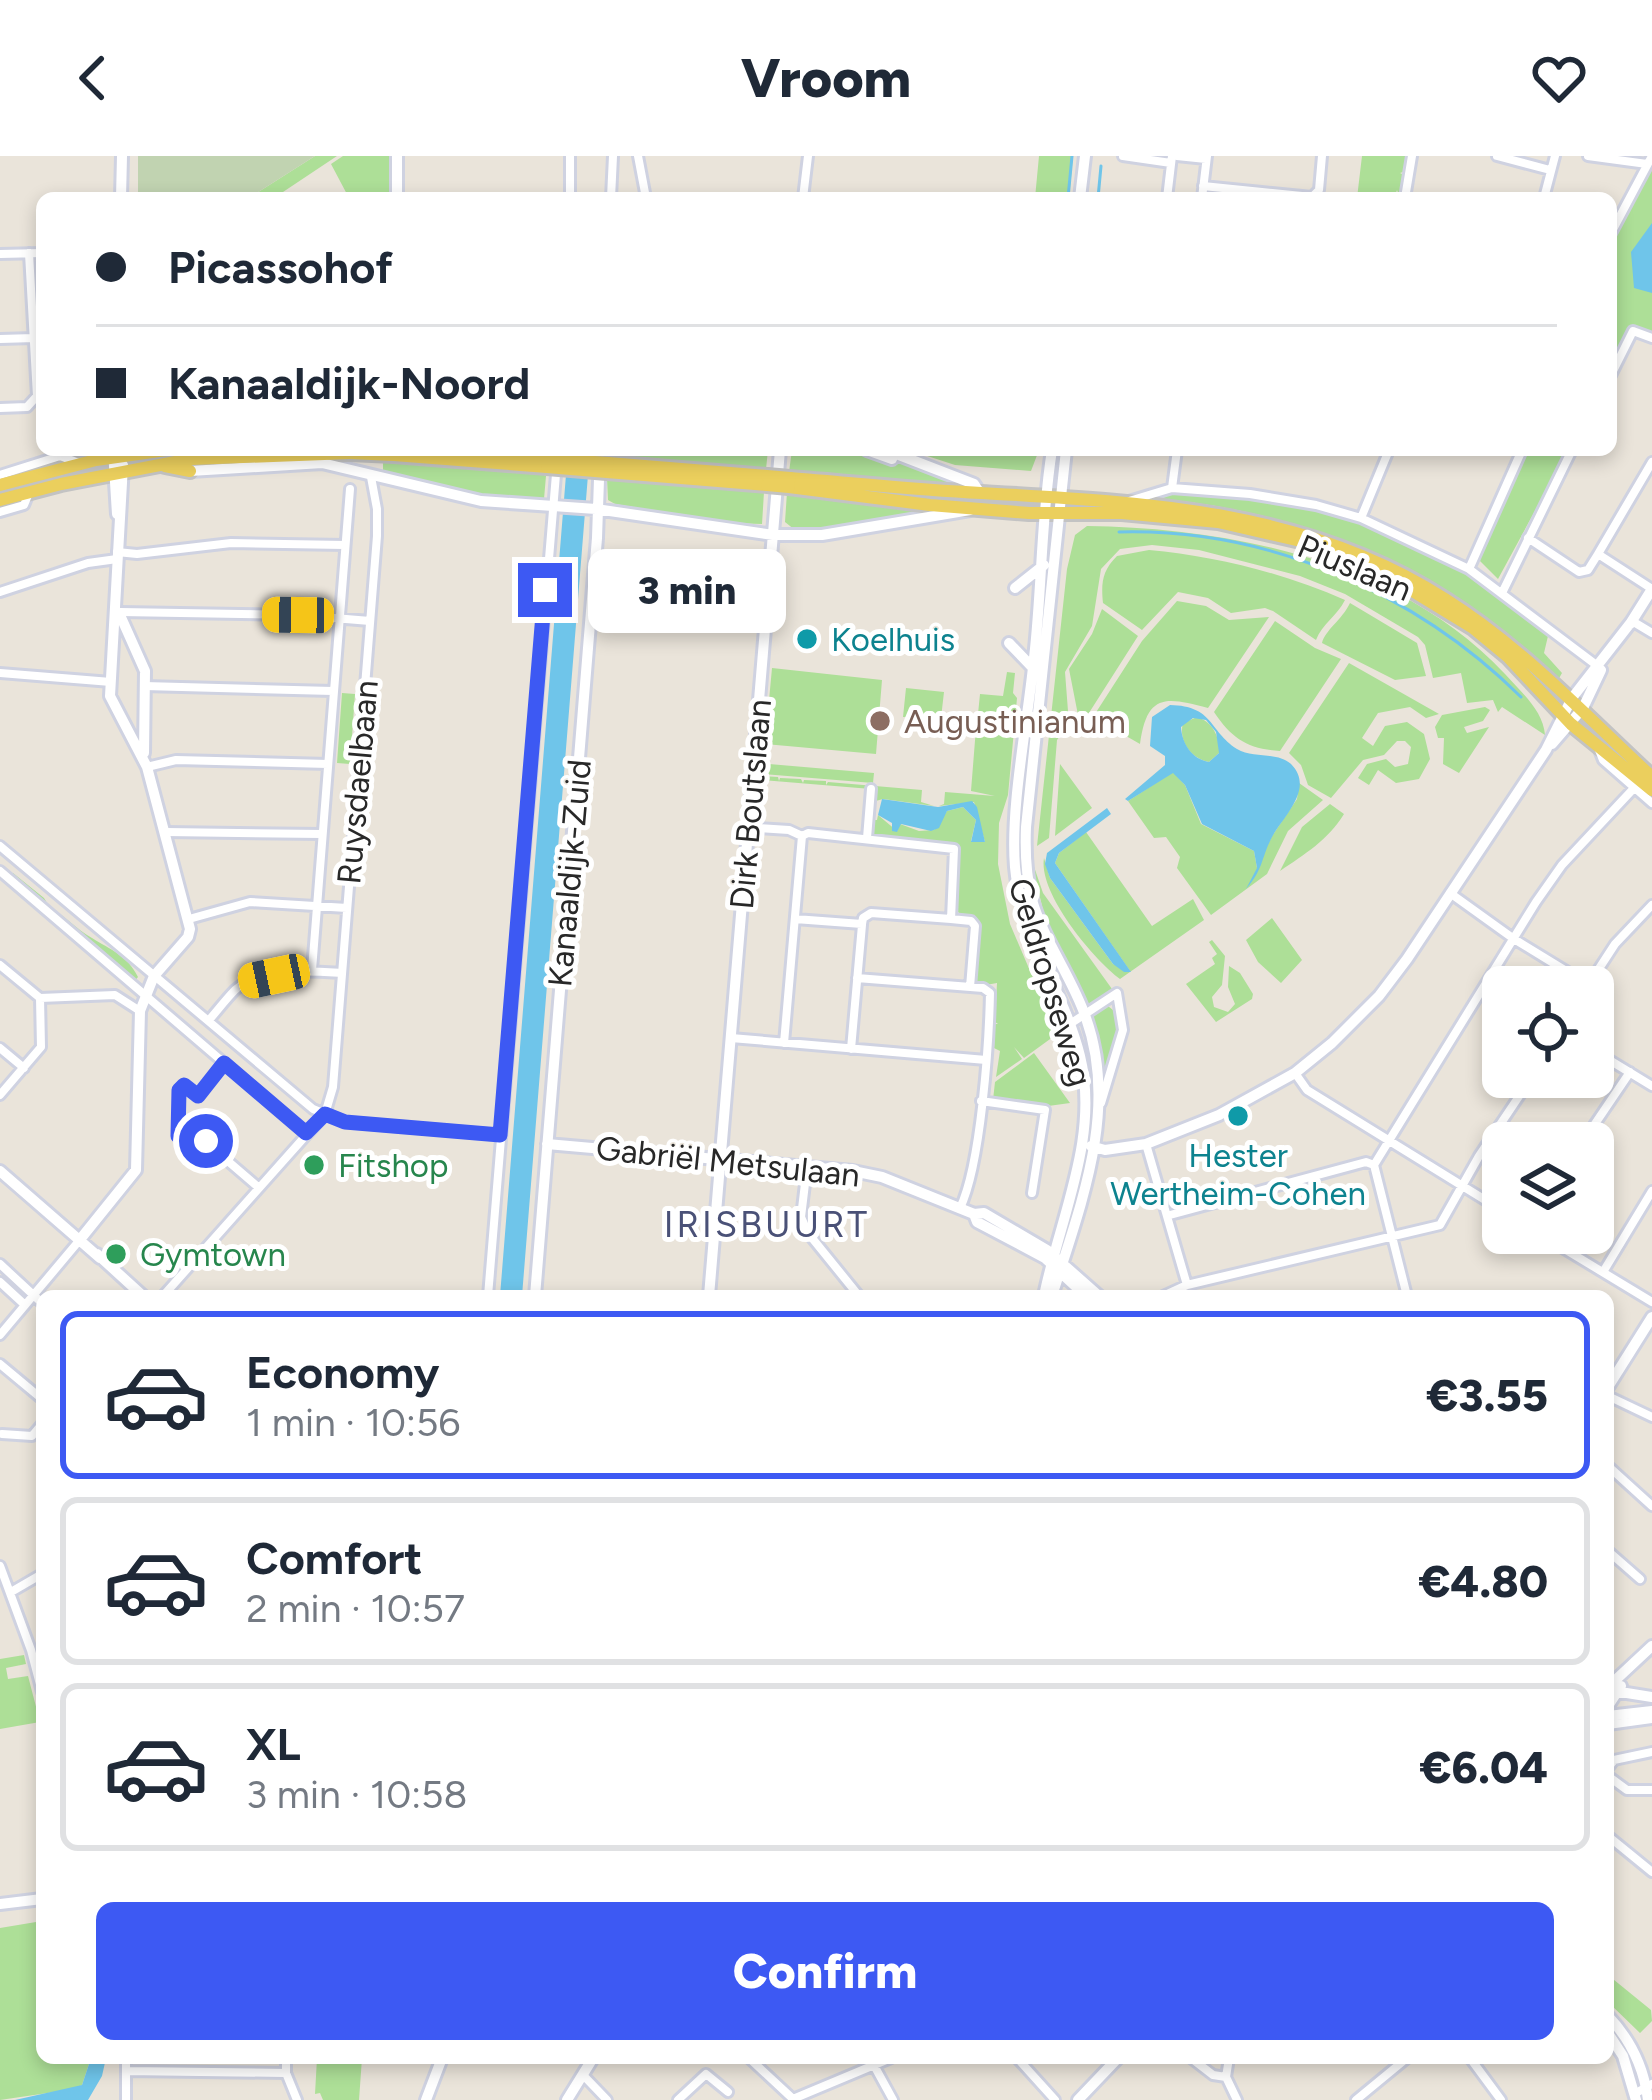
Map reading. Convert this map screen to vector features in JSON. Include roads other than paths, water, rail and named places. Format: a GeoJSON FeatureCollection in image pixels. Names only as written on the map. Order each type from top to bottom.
{"type":"FeatureCollection","features":[{"type":"Feature","properties":{"kind":"main road"},"geometry":{"type":"LineString","coordinates":[[0,485],[107,456]]}},
{"type":"Feature","properties":{"kind":"main road"},"geometry":{"type":"LineString","coordinates":[[0,500],[117,472],[237,456]]}},
{"type":"Feature","properties":{"kind":"main road"},"geometry":{"type":"LineString","coordinates":[[433,456],[551,459]]}},
{"type":"Feature","properties":{"kind":"main road"},"geometry":{"type":"LineString","coordinates":[[512,456],[789,482]]}},
{"type":"Feature","properties":{"kind":"main road"},"geometry":{"type":"LineString","coordinates":[[158,465],[190,471]]}},
{"type":"Feature","properties":{"kind":"main road","name":"Piuslaan"},"geometry":{"type":"LineString","coordinates":[[789,482],[1061,495],[1234,516],[1307,534],[1360,553],[1461,609],[1578,703],[1645,764],[1652,777]]}},
{"type":"Feature","properties":{"kind":"main road","name":"Piuslaan"},"geometry":{"type":"LineString","coordinates":[[789,482],[977,509],[1122,513],[1218,522],[1305,542],[1356,562],[1473,628],[1566,719],[1652,790]]}},
{"type":"Feature","properties":{"kind":"street"},"geometry":{"type":"LineString","coordinates":[[121,192],[122,156]]}},
{"type":"Feature","properties":{"kind":"street"},"geometry":{"type":"LineString","coordinates":[[397,156],[397,192]]}},
{"type":"Feature","properties":{"kind":"street"},"geometry":{"type":"LineString","coordinates":[[569,192],[570,156]]}},
{"type":"Feature","properties":{"kind":"street"},"geometry":{"type":"LineString","coordinates":[[611,192],[613,156]]}},
{"type":"Feature","properties":{"kind":"street"},"geometry":{"type":"LineString","coordinates":[[638,156],[645,192]]}},
{"type":"Feature","properties":{"kind":"street"},"geometry":{"type":"LineString","coordinates":[[804,192],[808,156]]}},
{"type":"Feature","properties":{"kind":"street"},"geometry":{"type":"LineString","coordinates":[[1081,192],[1084,156]]}},
{"type":"Feature","properties":{"kind":"street"},"geometry":{"type":"LineString","coordinates":[[1123,156],[1205,158],[1203,192]]}},
{"type":"Feature","properties":{"kind":"street"},"geometry":{"type":"LineString","coordinates":[[1317,192],[1322,156]]}},
{"type":"Feature","properties":{"kind":"street"},"geometry":{"type":"LineString","coordinates":[[1406,192],[1412,156]]}},
{"type":"Feature","properties":{"kind":"street"},"geometry":{"type":"LineString","coordinates":[[1497,156],[1550,170]]}},
{"type":"Feature","properties":{"kind":"street"},"geometry":{"type":"LineString","coordinates":[[1545,192],[1555,156]]}},
{"type":"Feature","properties":{"kind":"street"},"geometry":{"type":"LineString","coordinates":[[1588,156],[1649,160],[1617,221]]}},
{"type":"Feature","properties":{"kind":"street"},"geometry":{"type":"LineString","coordinates":[[1169,192],[1173,158]]}},
{"type":"Feature","properties":{"kind":"street"},"geometry":{"type":"LineString","coordinates":[[1204,186],[1245,192]]}},
{"type":"Feature","properties":{"kind":"street"},"geometry":{"type":"LineString","coordinates":[[29,253],[36,361]]}},
{"type":"Feature","properties":{"kind":"street"},"geometry":{"type":"LineString","coordinates":[[0,254],[36,253]]}},
{"type":"Feature","properties":{"kind":"street"},"geometry":{"type":"LineString","coordinates":[[1617,364],[1634,331],[1652,338]]}},
{"type":"Feature","properties":{"kind":"street"},"geometry":{"type":"LineString","coordinates":[[0,339],[34,338]]}},
{"type":"Feature","properties":{"kind":"street"},"geometry":{"type":"LineString","coordinates":[[0,408],[27,407],[36,399]]}},
{"type":"Feature","properties":{"kind":"street"},"geometry":{"type":"LineString","coordinates":[[118,456],[118,612],[111,682],[114,710],[146,762]]}},
{"type":"Feature","properties":{"kind":"street","name":"Ruysdaelbaan"},"geometry":{"type":"LineString","coordinates":[[325,1114],[334,1080],[370,621],[377,509],[372,456]]}},
{"type":"Feature","properties":{"kind":"street","name":"Kanaaldijk-Zuid"},"geometry":{"type":"LineString","coordinates":[[535,1290],[591,508],[599,456]]}},
{"type":"Feature","properties":{"kind":"street","name":"Dirk Boutslaan"},"geometry":{"type":"LineString","coordinates":[[710,1290],[780,456]]}},
{"type":"Feature","properties":{"kind":"street"},"geometry":{"type":"LineString","coordinates":[[904,456],[974,484],[980,493]]}},
{"type":"Feature","properties":{"kind":"street","name":"Geldropseweg"},"geometry":{"type":"LineString","coordinates":[[1051,456],[1045,494],[1053,514],[1025,861],[1039,917],[1085,1014],[1101,1102]]}},
{"type":"Feature","properties":{"kind":"street","name":"Geldropseweg"},"geometry":{"type":"LineString","coordinates":[[1065,456],[1044,565],[1016,817],[1016,869],[1030,930],[1082,1065],[1091,1144]]}},
{"type":"Feature","properties":{"kind":"street"},"geometry":{"type":"LineString","coordinates":[[1172,488],[1176,456]]}},
{"type":"Feature","properties":{"kind":"street"},"geometry":{"type":"LineString","coordinates":[[1361,518],[1387,456]]}},
{"type":"Feature","properties":{"kind":"street"},"geometry":{"type":"LineString","coordinates":[[1469,568],[1519,456]]}},
{"type":"Feature","properties":{"kind":"street"},"geometry":{"type":"LineString","coordinates":[[1502,593],[1569,456]]}},
{"type":"Feature","properties":{"kind":"street"},"geometry":{"type":"LineString","coordinates":[[0,475],[60,457],[80,463]]}},
{"type":"Feature","properties":{"kind":"street"},"geometry":{"type":"LineString","coordinates":[[488,1290],[558,506],[551,459]]}},
{"type":"Feature","properties":{"kind":"street"},"geometry":{"type":"LineString","coordinates":[[1527,538],[1580,572],[1588,570],[1652,462]]}},
{"type":"Feature","properties":{"kind":"street"},"geometry":{"type":"LineString","coordinates":[[190,471],[310,463],[481,501],[591,508],[773,535],[822,535],[977,509]]}},
{"type":"Feature","properties":{"kind":"street","name":"Piuslaan"},"geometry":{"type":"LineString","coordinates":[[1122,504],[1172,488],[1250,494],[1361,518],[1469,568],[1600,668]]}},
{"type":"Feature","properties":{"kind":"street","name":"Ruysdaelbaan"},"geometry":{"type":"LineString","coordinates":[[312,970],[350,489]]}},
{"type":"Feature","properties":{"kind":"street"},"geometry":{"type":"LineString","coordinates":[[0,512],[24,505],[29,494]]}},
{"type":"Feature","properties":{"kind":"street"},"geometry":{"type":"LineString","coordinates":[[0,592],[117,556],[231,543],[345,545]]}},
{"type":"Feature","properties":{"kind":"street"},"geometry":{"type":"LineString","coordinates":[[1091,1144],[1112,1148],[1146,1144],[1220,1115],[1295,1073],[1378,996],[1652,589],[1598,554]]}},
{"type":"Feature","properties":{"kind":"street"},"geometry":{"type":"LineString","coordinates":[[1015,588],[1044,565]]}},
{"type":"Feature","properties":{"kind":"street"},"geometry":{"type":"LineString","coordinates":[[118,612],[370,621]]}},
{"type":"Feature","properties":{"kind":"street"},"geometry":{"type":"LineString","coordinates":[[37,1290],[136,1170],[140,1011],[154,976],[188,938],[189,919],[146,762],[142,661],[118,612]]}},
{"type":"Feature","properties":{"kind":"street"},"geometry":{"type":"LineString","coordinates":[[1632,621],[1652,634]]}},
{"type":"Feature","properties":{"kind":"street"},"geometry":{"type":"LineString","coordinates":[[1009,643],[1033,668]]}},
{"type":"Feature","properties":{"kind":"street"},"geometry":{"type":"LineString","coordinates":[[0,673],[111,682]]}},
{"type":"Feature","properties":{"kind":"street"},"geometry":{"type":"LineString","coordinates":[[144,686],[334,691]]}},
{"type":"Feature","properties":{"kind":"street","name":"Piuslaan"},"geometry":{"type":"LineString","coordinates":[[1597,744],[1603,760],[1652,803]]}},
{"type":"Feature","properties":{"kind":"street"},"geometry":{"type":"LineString","coordinates":[[146,762],[328,764]]}},
{"type":"Feature","properties":{"kind":"street"},"geometry":{"type":"LineString","coordinates":[[1405,1290],[1374,1165],[1562,865],[1635,787]]}},
{"type":"Feature","properties":{"kind":"street"},"geometry":{"type":"LineString","coordinates":[[867,838],[871,789]]}},
{"type":"Feature","properties":{"kind":"street"},"geometry":{"type":"LineString","coordinates":[[758,827],[802,836]]}},
{"type":"Feature","properties":{"kind":"street"},"geometry":{"type":"LineString","coordinates":[[166,832],[322,834]]}},
{"type":"Feature","properties":{"kind":"street"},"geometry":{"type":"LineString","coordinates":[[784,1043],[802,836]]}},
{"type":"Feature","properties":{"kind":"street"},"geometry":{"type":"LineString","coordinates":[[802,836],[954,849],[951,919]]}},
{"type":"Feature","properties":{"kind":"street"},"geometry":{"type":"LineString","coordinates":[[0,846],[313,1109],[345,1122],[500,1135]]}},
{"type":"Feature","properties":{"kind":"street"},"geometry":{"type":"LineString","coordinates":[[0,871],[306,1133]]}},
{"type":"Feature","properties":{"kind":"street"},"geometry":{"type":"LineString","coordinates":[[1450,892],[1557,966]]}},
{"type":"Feature","properties":{"kind":"street"},"geometry":{"type":"LineString","coordinates":[[189,919],[250,902],[347,908]]}},
{"type":"Feature","properties":{"kind":"street"},"geometry":{"type":"LineString","coordinates":[[1601,966],[1652,904]]}},
{"type":"Feature","properties":{"kind":"street"},"geometry":{"type":"LineString","coordinates":[[851,1048],[862,918],[871,913],[970,920],[975,926],[970,987]]}},
{"type":"Feature","properties":{"kind":"street"},"geometry":{"type":"LineString","coordinates":[[795,919],[862,924]]}},
{"type":"Feature","properties":{"kind":"street"},"geometry":{"type":"LineString","coordinates":[[0,965],[40,998],[115,995],[140,1011]]}},
{"type":"Feature","properties":{"kind":"street"},"geometry":{"type":"LineString","coordinates":[[209,1021],[248,982],[312,970],[342,973]]}},
{"type":"Feature","properties":{"kind":"street"},"geometry":{"type":"LineString","coordinates":[[857,978],[987,989],[981,1101],[968,1190],[960,1208]]}},
{"type":"Feature","properties":{"kind":"street","name":"Geldropseweg"},"geometry":{"type":"LineString","coordinates":[[1049,1290],[1123,1030],[1118,993],[1085,1014]]}},
{"type":"Feature","properties":{"kind":"street"},"geometry":{"type":"LineString","coordinates":[[0,1096],[41,1047],[40,998]]}},
{"type":"Feature","properties":{"kind":"street"},"geometry":{"type":"LineString","coordinates":[[1070,1024],[1085,1014]]}},
{"type":"Feature","properties":{"kind":"street"},"geometry":{"type":"LineString","coordinates":[[731,1038],[986,1060]]}},
{"type":"Feature","properties":{"kind":"street"},"geometry":{"type":"LineString","coordinates":[[0,1048],[25,1068]]}},
{"type":"Feature","properties":{"kind":"street"},"geometry":{"type":"LineString","coordinates":[[1614,1062],[1652,1086]]}},
{"type":"Feature","properties":{"kind":"street"},"geometry":{"type":"LineString","coordinates":[[224,1063],[198,1096],[184,1085],[179,1090],[178,1136],[206,1141],[258,1187]]}},
{"type":"Feature","properties":{"kind":"street"},"geometry":{"type":"LineString","coordinates":[[1596,1122],[1630,1072]]}},
{"type":"Feature","properties":{"kind":"street"},"geometry":{"type":"LineString","coordinates":[[1295,1073],[1307,1090],[1482,1198]]}},
{"type":"Feature","properties":{"kind":"street"},"geometry":{"type":"LineString","coordinates":[[1177,1290],[1440,1225],[1503,1116],[1520,1098]]}},
{"type":"Feature","properties":{"kind":"street","name":"Geldropseweg"},"geometry":{"type":"LineString","coordinates":[[981,1101],[1045,1110],[1032,1193]]}},
{"type":"Feature","properties":{"kind":"street"},"geometry":{"type":"LineString","coordinates":[[168,1290],[325,1114]]}},
{"type":"Feature","properties":{"kind":"street","name":"Gabriël Metsulaan"},"geometry":{"type":"LineString","coordinates":[[547,1144],[882,1177],[974,1214],[977,1222],[1056,1263]]}},
{"type":"Feature","properties":{"kind":"street"},"geometry":{"type":"LineString","coordinates":[[1146,1144],[1187,1286]]}},
{"type":"Feature","properties":{"kind":"street"},"geometry":{"type":"LineString","coordinates":[[1170,1215],[1366,1162],[1374,1165]]}},
{"type":"Feature","properties":{"kind":"street"},"geometry":{"type":"LineString","coordinates":[[807,1166],[801,1217],[808,1233],[854,1290]]}},
{"type":"Feature","properties":{"kind":"street"},"geometry":{"type":"LineString","coordinates":[[0,1172],[136,1290]]}},
{"type":"Feature","properties":{"kind":"street"},"geometry":{"type":"LineString","coordinates":[[1603,1272],[1652,1192]]}},
{"type":"Feature","properties":{"kind":"street"},"geometry":{"type":"LineString","coordinates":[[1573,1254],[1652,1302]]}},
{"type":"Feature","properties":{"kind":"street"},"geometry":{"type":"LineString","coordinates":[[1056,1263],[1081,1290]]}},
{"type":"Feature","properties":{"kind":"street"},"geometry":{"type":"LineString","coordinates":[[1056,1263],[1091,1290]]}},
{"type":"Feature","properties":{"kind":"street"},"geometry":{"type":"LineString","coordinates":[[0,1264],[36,1298]]}},
{"type":"Feature","properties":{"kind":"street"},"geometry":{"type":"LineString","coordinates":[[0,1282],[25,1305]]}},
{"type":"Feature","properties":{"kind":"street"},"geometry":{"type":"LineString","coordinates":[[0,1335],[36,1291]]}},
{"type":"Feature","properties":{"kind":"street"},"geometry":{"type":"LineString","coordinates":[[1614,1382],[1652,1317]]}},
{"type":"Feature","properties":{"kind":"street"},"geometry":{"type":"LineString","coordinates":[[0,1364],[36,1394]]}},
{"type":"Feature","properties":{"kind":"street"},"geometry":{"type":"LineString","coordinates":[[1614,1395],[1652,1417]]}},
{"type":"Feature","properties":{"kind":"street"},"geometry":{"type":"LineString","coordinates":[[2,1434],[32,1436],[36,1431]]}},
{"type":"Feature","properties":{"kind":"street"},"geometry":{"type":"LineString","coordinates":[[1614,1471],[1652,1506]]}},
{"type":"Feature","properties":{"kind":"street"},"geometry":{"type":"LineString","coordinates":[[1614,1556],[1640,1579]]}},
{"type":"Feature","properties":{"kind":"street"},"geometry":{"type":"LineString","coordinates":[[0,1566],[36,1673]]}},
{"type":"Feature","properties":{"kind":"street"},"geometry":{"type":"LineString","coordinates":[[11,1592],[36,1577]]}},
{"type":"Feature","properties":{"kind":"street"},"geometry":{"type":"LineString","coordinates":[[1614,1686],[1652,1646]]}},
{"type":"Feature","properties":{"kind":"street"},"geometry":{"type":"LineString","coordinates":[[1614,1690],[1652,1697]]}},
{"type":"Feature","properties":{"kind":"street"},"geometry":{"type":"LineString","coordinates":[[1614,1720],[1652,1715]]}},
{"type":"Feature","properties":{"kind":"street"},"geometry":{"type":"LineString","coordinates":[[1614,1760],[1652,1752]]}},
{"type":"Feature","properties":{"kind":"street"},"geometry":{"type":"LineString","coordinates":[[1614,1778],[1627,1790],[1652,1790]]}},
{"type":"Feature","properties":{"kind":"street"},"geometry":{"type":"LineString","coordinates":[[1614,1842],[1652,1872]]}},
{"type":"Feature","properties":{"kind":"street"},"geometry":{"type":"LineString","coordinates":[[0,1904],[36,1900]]}},
{"type":"Feature","properties":{"kind":"street"},"geometry":{"type":"LineString","coordinates":[[1614,2024],[1647,2072],[1645,2094]]}},
{"type":"Feature","properties":{"kind":"street"},"geometry":{"type":"LineString","coordinates":[[1614,2042],[1645,2094]]}},
{"type":"Feature","properties":{"kind":"street"},"geometry":{"type":"LineString","coordinates":[[126,2064],[126,2100]]}},
{"type":"Feature","properties":{"kind":"street"},"geometry":{"type":"LineString","coordinates":[[286,2064],[298,2100]]}},
{"type":"Feature","properties":{"kind":"street"},"geometry":{"type":"LineString","coordinates":[[426,2100],[440,2064]]}},
{"type":"Feature","properties":{"kind":"street"},"geometry":{"type":"LineString","coordinates":[[568,2100],[589,2064]]}},
{"type":"Feature","properties":{"kind":"street"},"geometry":{"type":"LineString","coordinates":[[755,2064],[794,2099],[869,2064]]}},
{"type":"Feature","properties":{"kind":"street"},"geometry":{"type":"LineString","coordinates":[[874,2064],[893,2100]]}},
{"type":"Feature","properties":{"kind":"street"},"geometry":{"type":"LineString","coordinates":[[1022,2064],[1055,2100]]}},
{"type":"Feature","properties":{"kind":"street"},"geometry":{"type":"LineString","coordinates":[[1086,2096],[1113,2064]]}},
{"type":"Feature","properties":{"kind":"street"},"geometry":{"type":"LineString","coordinates":[[1199,2064],[1226,2077]]}},
{"type":"Feature","properties":{"kind":"street"},"geometry":{"type":"LineString","coordinates":[[1228,2064],[1226,2077],[1237,2100]]}},
{"type":"Feature","properties":{"kind":"street"},"geometry":{"type":"LineString","coordinates":[[1363,2098],[1400,2064]]}},
{"type":"Feature","properties":{"kind":"street"},"geometry":{"type":"LineString","coordinates":[[1474,2064],[1501,2100]]}},
{"type":"Feature","properties":{"kind":"street"},"geometry":{"type":"LineString","coordinates":[[126,2072],[286,2073]]}},
{"type":"Feature","properties":{"kind":"street"},"geometry":{"type":"LineString","coordinates":[[678,2100],[706,2074],[728,2092]]}},
{"type":"Feature","properties":{"kind":"street"},"geometry":{"type":"LineString","coordinates":[[583,2075],[608,2100]]}},
{"type":"Feature","properties":{"kind":"water"},"geometry":{"type":"Polygon","coordinates":[[[1652,223],[1652,293],[1634,288],[1631,252],[1652,223]]]}},
{"type":"Feature","properties":{"kind":"water"},"geometry":{"type":"Polygon","coordinates":[[[568,456],[590,456],[522,1290],[500,1290],[568,456]]]}},
{"type":"Feature","properties":{"kind":"water"},"geometry":{"type":"Polygon","coordinates":[[[1170,705],[1195,710],[1203,714],[1237,749],[1285,760],[1298,774],[1294,803],[1246,889],[1257,868],[1254,851],[1202,824],[1185,785],[1173,773],[1125,799],[1165,765],[1165,756],[1150,746],[1152,717],[1170,705]],[[1193,718],[1181,727],[1189,750],[1209,762],[1219,753],[1216,732],[1206,720],[1193,718]]]}},
{"type":"Feature","properties":{"kind":"water"},"geometry":{"type":"Polygon","coordinates":[[[882,799],[938,807],[972,801],[985,842],[971,842],[976,820],[963,807],[947,811],[939,828],[931,831],[901,824],[897,832],[892,831],[892,823],[878,815],[882,799]]]}},
{"type":"Feature","properties":{"kind":"water"},"geometry":{"type":"Polygon","coordinates":[[[1107,808],[1111,814],[1059,853],[1055,863],[1131,972],[1113,964],[1050,878],[1045,864],[1047,853],[1107,808]]]}},
{"type":"Feature","properties":{"kind":"water"},"geometry":{"type":"Polygon","coordinates":[[[89,2064],[105,2064],[88,2100],[15,2100],[82,2085],[89,2064]]]}},
{"type":"Feature","properties":{"kind":"waterway"},"geometry":{"type":"LineString","coordinates":[[1069,192],[1072,156]]}},
{"type":"Feature","properties":{"kind":"waterway"},"geometry":{"type":"LineString","coordinates":[[1099,192],[1101,166]]}},
{"type":"Feature","properties":{"kind":"waterway"},"geometry":{"type":"LineString","coordinates":[[1119,532],[1230,541],[1337,574],[1435,627],[1521,697]]}},
{"type":"Feature","properties":{"kind":"place","name":"Koelhuis"},"geometry":{"type":"Point","coordinates":[807,639]}},
{"type":"Feature","properties":{"kind":"place","name":"Augustinianum"},"geometry":{"type":"Point","coordinates":[880,721]}},
{"type":"Feature","properties":{"kind":"place","name":"Hester Wertheim-Cohen"},"geometry":{"type":"Point","coordinates":[1238,1116]}},
{"type":"Feature","properties":{"kind":"place","name":"Fitshop"},"geometry":{"type":"Point","coordinates":[314,1165]}},
{"type":"Feature","properties":{"kind":"place","name":"Gymtown"},"geometry":{"type":"Point","coordinates":[116,1254]}},
{"type":"Feature","properties":{"kind":"district","name":"IRISBUURT"},"geometry":{"type":"Point","coordinates":[767,1224]}}]}
